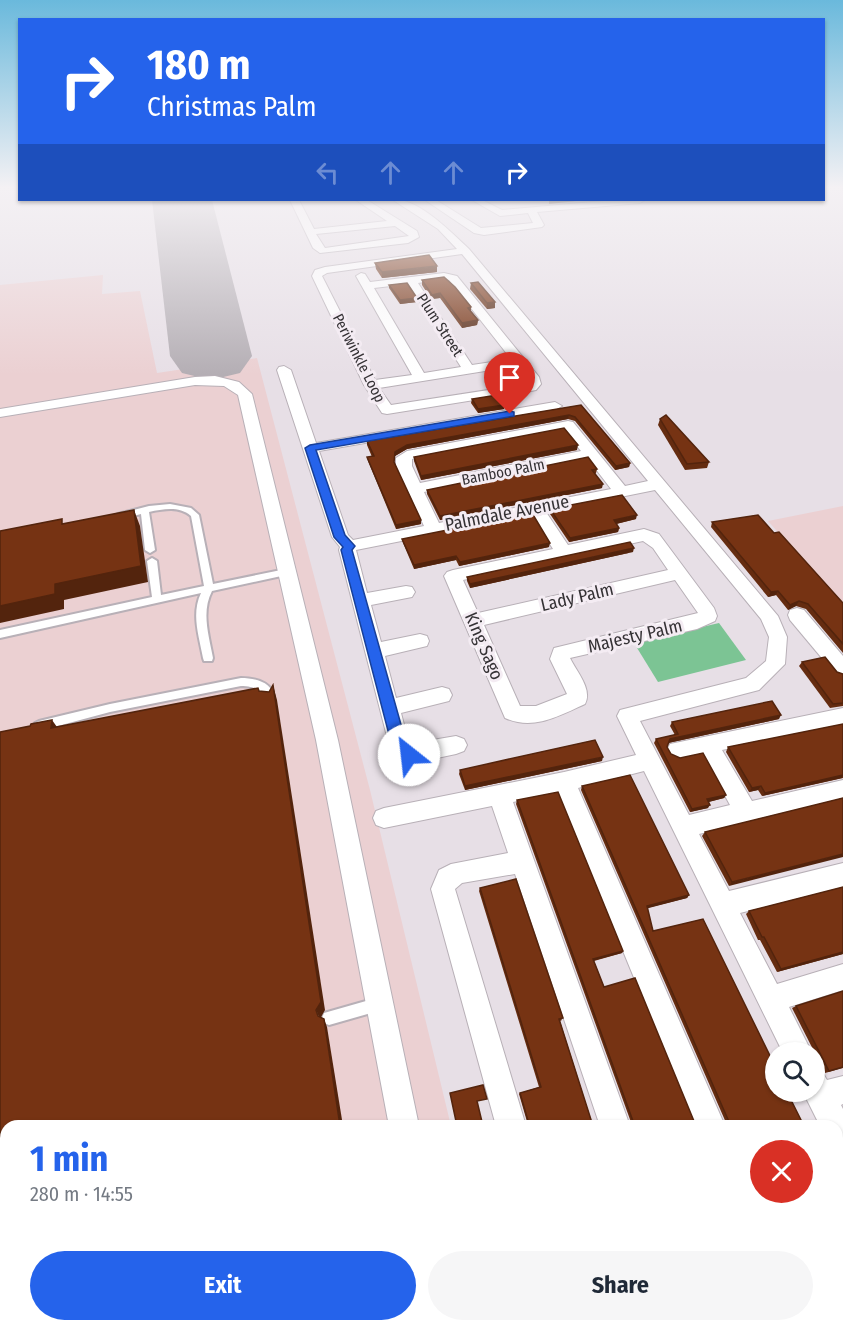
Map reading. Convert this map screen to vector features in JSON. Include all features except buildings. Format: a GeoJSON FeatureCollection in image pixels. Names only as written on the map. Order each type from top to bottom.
{"type":"FeatureCollection","features":[{"type":"Feature","properties":{"kind":"street"},"geometry":{"type":"LineString","coordinates":[[390,251],[395,259]]}},
{"type":"Feature","properties":{"kind":"street"},"geometry":{"type":"LineString","coordinates":[[420,377],[354,266],[456,251]]}},
{"type":"Feature","properties":{"kind":"street"},"geometry":{"type":"LineString","coordinates":[[466,251],[769,616],[778,637],[775,664],[752,684],[627,716],[792,1042]]}},
{"type":"Feature","properties":{"kind":"street","name":"Periwinkle Loop"},"geometry":{"type":"LineString","coordinates":[[354,266],[319,272],[317,276],[371,385],[385,408],[392,411],[531,387],[534,384],[534,380],[453,278],[450,276],[411,280]]}},
{"type":"Feature","properties":{"kind":"street"},"geometry":{"type":"LineString","coordinates":[[367,286],[411,280]]}},
{"type":"Feature","properties":{"kind":"street","name":"Plum Street"},"geometry":{"type":"LineString","coordinates":[[411,280],[469,370]]}},
{"type":"Feature","properties":{"kind":"street"},"geometry":{"type":"LineString","coordinates":[[371,385],[519,362]]}},
{"type":"Feature","properties":{"kind":"street"},"geometry":{"type":"LineString","coordinates":[[284,370],[340,537],[352,544],[346,550],[400,750],[409,755],[456,746]]}},
{"type":"Feature","properties":{"kind":"street"},"geometry":{"type":"LineString","coordinates":[[0,413],[195,381],[224,381],[237,386],[247,400],[329,749],[403,1120]]}},
{"type":"Feature","properties":{"kind":"street"},"geometry":{"type":"LineString","coordinates":[[310,448],[555,406]]}},
{"type":"Feature","properties":{"kind":"street"},"geometry":{"type":"LineString","coordinates":[[433,528],[404,466],[403,458],[407,455],[568,425],[621,491]]}},
{"type":"Feature","properties":{"kind":"street","name":"Bamboo Palm"},"geometry":{"type":"LineString","coordinates":[[414,489],[591,454]]}},
{"type":"Feature","properties":{"kind":"street","name":"Palmdale Avenue"},"geometry":{"type":"LineString","coordinates":[[352,544],[660,484]]}},
{"type":"Feature","properties":{"kind":"street"},"geometry":{"type":"LineString","coordinates":[[536,508],[564,552],[644,535],[659,543],[680,573]]}},
{"type":"Feature","properties":{"kind":"street","name":"King Sago"},"geometry":{"type":"LineString","coordinates":[[516,715],[512,712],[453,576],[564,552]]}},
{"type":"Feature","properties":{"kind":"street","name":"Majesty Palm"},"geometry":{"type":"LineString","coordinates":[[516,715],[538,714],[578,698],[577,691],[560,659],[561,653],[697,622],[708,616],[680,573]]}},
{"type":"Feature","properties":{"kind":"street","name":"Lady Palm"},"geometry":{"type":"LineString","coordinates":[[473,621],[680,573]]}},
{"type":"Feature","properties":{"kind":"street"},"geometry":{"type":"LineString","coordinates":[[360,601],[406,592]]}},
{"type":"Feature","properties":{"kind":"street"},"geometry":{"type":"LineString","coordinates":[[797,615],[843,670]]}},
{"type":"Feature","properties":{"kind":"street"},"geometry":{"type":"LineString","coordinates":[[374,651],[420,641]]}},
{"type":"Feature","properties":{"kind":"street"},"geometry":{"type":"LineString","coordinates":[[389,708],[442,695]]}},
{"type":"Feature","properties":{"kind":"street"},"geometry":{"type":"LineString","coordinates":[[678,750],[843,716]]}},
{"type":"Feature","properties":{"kind":"street"},"geometry":{"type":"LineString","coordinates":[[708,744],[747,812]]}},
{"type":"Feature","properties":{"kind":"street"},"geometry":{"type":"LineString","coordinates":[[384,818],[564,782],[648,761]]}},
{"type":"Feature","properties":{"kind":"street"},"geometry":{"type":"LineString","coordinates":[[564,782],[707,1120]]}},
{"type":"Feature","properties":{"kind":"street"},"geometry":{"type":"LineString","coordinates":[[682,826],[843,790]]}},
{"type":"Feature","properties":{"kind":"street"},"geometry":{"type":"LineString","coordinates":[[499,795],[613,1120]]}},
{"type":"Feature","properties":{"kind":"street"},"geometry":{"type":"LineString","coordinates":[[509,1120],[443,889],[448,878],[459,872],[522,862]]}},
{"type":"Feature","properties":{"kind":"street"},"geometry":{"type":"LineString","coordinates":[[722,905],[843,875]]}},
{"type":"Feature","properties":{"kind":"street"},"geometry":{"type":"LineString","coordinates":[[770,999],[843,977]]}},
{"type":"Feature","properties":{"kind":"street"},"geometry":{"type":"LineString","coordinates":[[826,1090],[834,1120]]}},
{"type":"Feature","properties":{"kind":"lane"},"geometry":{"type":"LineString","coordinates":[[111,518],[179,507],[195,515],[209,588],[204,595],[200,611],[208,658]]}},
{"type":"Feature","properties":{"kind":"lane"},"geometry":{"type":"LineString","coordinates":[[145,512],[150,550]]}},
{"type":"Feature","properties":{"kind":"lane"},"geometry":{"type":"LineString","coordinates":[[152,561],[157,599]]}},
{"type":"Feature","properties":{"kind":"lane"},"geometry":{"type":"LineString","coordinates":[[0,634],[286,572]]}},
{"type":"Feature","properties":{"kind":"lane"},"geometry":{"type":"LineString","coordinates":[[32,728],[110,708],[233,683],[248,682],[262,686],[267,691],[269,701]]}},
{"type":"Feature","properties":{"kind":"lane"},"geometry":{"type":"LineString","coordinates":[[329,1018],[380,1004]]}},
{"type":"Feature","properties":{"kind":"shaded area"},"geometry":{"type":"Polygon","coordinates":[[[103,275],[102,294],[140,291],[157,373],[257,358],[370,790],[450,1120],[0,1120],[0,285],[103,275]]]}},
{"type":"Feature","properties":{"kind":"shaded area"},"geometry":{"type":"Polygon","coordinates":[[[843,506],[843,605],[768,521],[843,506]]]}},
{"type":"Feature","properties":{"kind":"green space"},"geometry":{"type":"Polygon","coordinates":[[[719,623],[746,660],[658,682],[634,643],[719,623]]]}},
{"type":"Feature","properties":{"kind":"runway"},"geometry":{"type":"LineString","coordinates":[[192,251],[211,356]]}},
{"type":"Feature","properties":{"kind":"route"},"geometry":{"type":"LineString","coordinates":[[409,755],[400,750],[346,550],[349,546],[340,537],[310,448],[510,414]]}}]}
